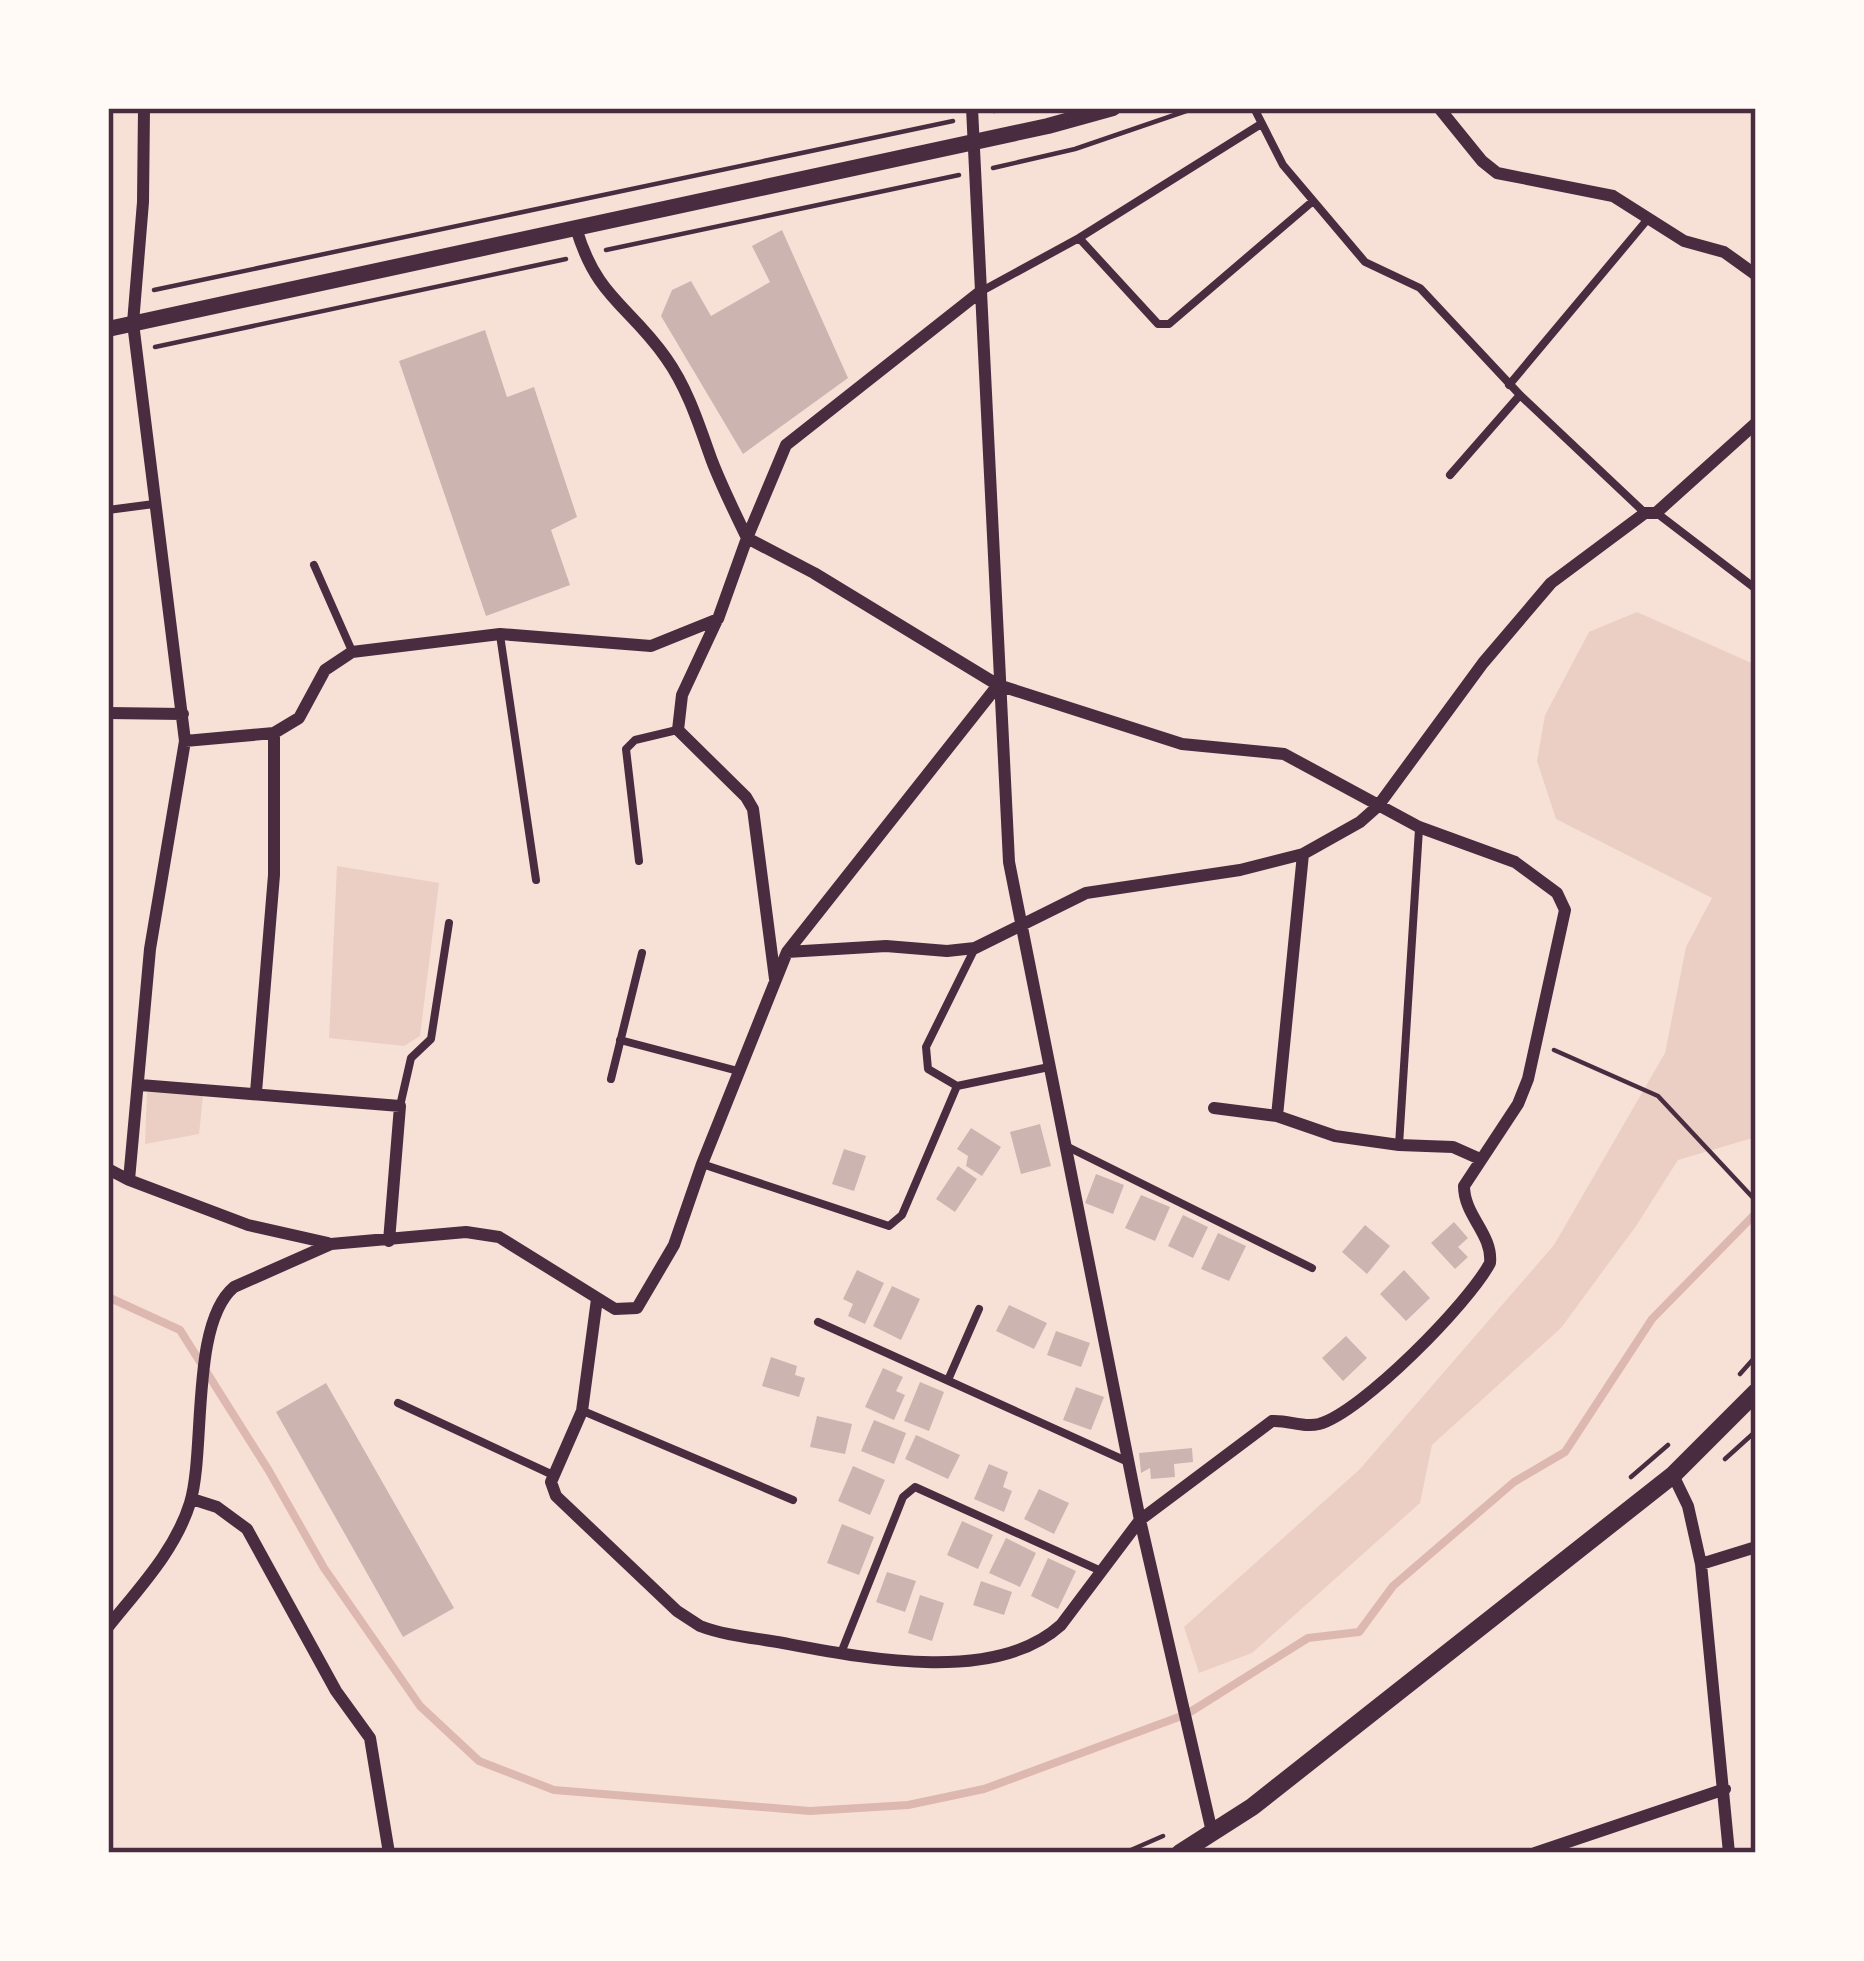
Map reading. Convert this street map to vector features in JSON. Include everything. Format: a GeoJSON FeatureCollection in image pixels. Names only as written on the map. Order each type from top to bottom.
{"type":"FeatureCollection","features":[{"type":"Feature","properties":{"kind":"main road"},"geometry":{"type":"LineString","coordinates":[[1180,1853],[1252,1807],[1672,1475],[1756,1391]]}},
{"type":"Feature","properties":{"kind":"street"},"geometry":{"type":"LineString","coordinates":[[129,1180],[150,949],[185,740],[133,323],[144,108]]}},
{"type":"Feature","properties":{"kind":"street"},"geometry":{"type":"LineString","coordinates":[[108,329],[1113,108]]}},
{"type":"Feature","properties":{"kind":"street"},"geometry":{"type":"LineString","coordinates":[[1439,108],[1482,161],[1497,172],[1613,196],[1684,241],[1724,252],[1756,275]]}},
{"type":"Feature","properties":{"kind":"street"},"geometry":{"type":"LineString","coordinates":[[972,112],[1007,848],[1140,1520],[1212,1832]]}},
{"type":"Feature","properties":{"kind":"street"},"geometry":{"type":"LineString","coordinates":[[576,228],[584,255],[609,297],[666,357],[697,415],[746,538],[814,573],[998,685],[1182,744],[1284,754],[1420,827],[1515,862],[1564,902],[1565,910],[1524,1091],[1464,1186],[1464,1203],[1490,1246],[1490,1263],[1416,1351],[1355,1403],[1326,1422],[1304,1426],[1281,1420],[1263,1426],[1140,1520],[1061,1625],[1031,1647],[956,1662],[895,1662],[694,1624],[556,1496],[551,1486],[582,1411],[597,1299]]}},
{"type":"Feature","properties":{"kind":"street"},"geometry":{"type":"LineString","coordinates":[[775,984],[753,809],[678,730],[682,695],[718,619],[786,445],[980,292]]}},
{"type":"Feature","properties":{"kind":"street"},"geometry":{"type":"LineString","coordinates":[[788,952],[886,946],[947,951],[975,948],[1086,893],[1240,870],[1303,854],[1360,822],[1378,806],[1483,663],[1551,583],[1650,513],[1756,423]]}},
{"type":"Feature","properties":{"kind":"street"},"geometry":{"type":"LineString","coordinates":[[185,740],[274,733],[299,718],[326,670],[352,652],[500,634],[651,646],[718,619]]}},
{"type":"Feature","properties":{"kind":"street"},"geometry":{"type":"LineString","coordinates":[[108,1169],[248,1225],[331,1244],[466,1232],[499,1237],[597,1299],[624,1312],[637,1308],[674,1245],[702,1163],[788,952],[998,685]]}},
{"type":"Feature","properties":{"kind":"street"},"geometry":{"type":"LineString","coordinates":[[108,713],[182,714]]}},
{"type":"Feature","properties":{"kind":"street"},"geometry":{"type":"LineString","coordinates":[[256,1092],[274,875],[274,733]]}},
{"type":"Feature","properties":{"kind":"street"},"geometry":{"type":"LineString","coordinates":[[1277,1116],[1303,854]]}},
{"type":"Feature","properties":{"kind":"street"},"geometry":{"type":"LineString","coordinates":[[140,1084],[400,1106],[389,1240]]}},
{"type":"Feature","properties":{"kind":"street"},"geometry":{"type":"LineString","coordinates":[[1214,1108],[1277,1116],[1335,1136],[1453,1147],[1480,1159]]}},
{"type":"Feature","properties":{"kind":"street"},"geometry":{"type":"LineString","coordinates":[[108,1627],[176,1541],[192,1498],[211,1330],[228,1292],[331,1244]]}},
{"type":"Feature","properties":{"kind":"street"},"geometry":{"type":"LineString","coordinates":[[1672,1475],[1688,1506],[1701,1564],[1729,1853]]}},
{"type":"Feature","properties":{"kind":"street"},"geometry":{"type":"LineString","coordinates":[[192,1498],[217,1507],[247,1529],[336,1691],[370,1738],[389,1853]]}},
{"type":"Feature","properties":{"kind":"street"},"geometry":{"type":"LineString","coordinates":[[1701,1564],[1756,1546]]}},
{"type":"Feature","properties":{"kind":"street"},"geometry":{"type":"LineString","coordinates":[[1535,1853],[1725,1790]]}},
{"type":"Feature","properties":{"kind":"lane"},"geometry":{"type":"LineString","coordinates":[[1254,108],[1283,165],[1365,262],[1420,288],[1509,385],[1650,513],[1756,589]]}},
{"type":"Feature","properties":{"kind":"lane"},"geometry":{"type":"LineString","coordinates":[[980,292],[1079,238],[1262,124]]}},
{"type":"Feature","properties":{"kind":"lane"},"geometry":{"type":"LineString","coordinates":[[1079,238],[1158,323],[1169,324],[1313,201]]}},
{"type":"Feature","properties":{"kind":"lane"},"geometry":{"type":"LineString","coordinates":[[1509,385],[1646,220]]}},
{"type":"Feature","properties":{"kind":"lane"},"geometry":{"type":"LineString","coordinates":[[1450,475],[1520,395]]}},
{"type":"Feature","properties":{"kind":"lane"},"geometry":{"type":"LineString","coordinates":[[108,510],[154,504]]}},
{"type":"Feature","properties":{"kind":"lane"},"geometry":{"type":"LineString","coordinates":[[314,565],[352,652]]}},
{"type":"Feature","properties":{"kind":"lane"},"geometry":{"type":"LineString","coordinates":[[500,634],[536,880]]}},
{"type":"Feature","properties":{"kind":"lane"},"geometry":{"type":"LineString","coordinates":[[639,861],[626,749],[635,740],[678,730]]}},
{"type":"Feature","properties":{"kind":"lane"},"geometry":{"type":"LineString","coordinates":[[1399,1145],[1420,827]]}},
{"type":"Feature","properties":{"kind":"lane"},"geometry":{"type":"LineString","coordinates":[[400,1106],[411,1058],[431,1040],[448,923]]}},
{"type":"Feature","properties":{"kind":"lane"},"geometry":{"type":"LineString","coordinates":[[975,948],[924,1055],[928,1069],[957,1086],[1050,1067]]}},
{"type":"Feature","properties":{"kind":"lane"},"geometry":{"type":"LineString","coordinates":[[611,1078],[642,953]]}},
{"type":"Feature","properties":{"kind":"lane"},"geometry":{"type":"LineString","coordinates":[[620,1040],[740,1072]]}},
{"type":"Feature","properties":{"kind":"lane"},"geometry":{"type":"LineString","coordinates":[[702,1163],[889,1226],[902,1216],[957,1086]]}},
{"type":"Feature","properties":{"kind":"lane"},"geometry":{"type":"LineString","coordinates":[[1068,1147],[1312,1268]]}},
{"type":"Feature","properties":{"kind":"lane"},"geometry":{"type":"LineString","coordinates":[[948,1380],[979,1309]]}},
{"type":"Feature","properties":{"kind":"lane"},"geometry":{"type":"LineString","coordinates":[[818,1322],[1128,1461]]}},
{"type":"Feature","properties":{"kind":"lane"},"geometry":{"type":"LineString","coordinates":[[398,1403],[554,1475]]}},
{"type":"Feature","properties":{"kind":"lane"},"geometry":{"type":"LineString","coordinates":[[582,1411],[793,1499]]}},
{"type":"Feature","properties":{"kind":"lane"},"geometry":{"type":"LineString","coordinates":[[841,1654],[902,1497],[915,1486],[1101,1571]]}},
{"type":"Feature","properties":{"kind":"path"},"geometry":{"type":"LineString","coordinates":[[136,295],[1007,108]]}},
{"type":"Feature","properties":{"kind":"path"},"geometry":{"type":"LineString","coordinates":[[136,352],[1075,149],[1195,108]]}},
{"type":"Feature","properties":{"kind":"path"},"geometry":{"type":"LineString","coordinates":[[1535,1042],[1658,1096],[1753,1199]]}},
{"type":"Feature","properties":{"kind":"path"},"geometry":{"type":"LineString","coordinates":[[1713,1469],[1756,1431]]}},
{"type":"Feature","properties":{"kind":"path"},"geometry":{"type":"LineString","coordinates":[[1124,1853],[1180,1828]]}},
{"type":"Feature","properties":{"kind":"shaded area"},"geometry":{"type":"Polygon","coordinates":[[[1637,612],[1756,665],[1756,1137],[1678,1160],[1561,1328],[1432,1445],[1420,1503],[1252,1653],[1199,1673],[1184,1627],[1360,1469],[1554,1245],[1665,1053],[1686,947],[1712,898],[1556,819],[1537,761],[1545,715],[1589,632],[1637,612]]]}},
{"type":"Feature","properties":{"kind":"shaded area"},"geometry":{"type":"Polygon","coordinates":[[[337,866],[439,883],[420,1036],[404,1046],[329,1038],[337,866]]]}},
{"type":"Feature","properties":{"kind":"shaded area"},"geometry":{"type":"Polygon","coordinates":[[[147,1092],[203,1096],[199,1134],[145,1144],[147,1092]]]}},
{"type":"Feature","properties":{"kind":"building"},"geometry":{"type":"Polygon","coordinates":[[[782,230],[848,378],[743,454],[661,316],[672,290],[691,281],[711,316],[770,282],[752,246],[782,230]]]}},
{"type":"Feature","properties":{"kind":"building"},"geometry":{"type":"Polygon","coordinates":[[[485,330],[507,397],[534,387],[577,517],[551,530],[570,585],[486,616],[399,361],[485,330]]]}},
{"type":"Feature","properties":{"kind":"building"},"geometry":{"type":"Polygon","coordinates":[[[1040,1124],[1051,1166],[1021,1174],[1010,1132],[1040,1124]]]}},
{"type":"Feature","properties":{"kind":"building"},"geometry":{"type":"Polygon","coordinates":[[[971,1128],[1001,1147],[982,1176],[966,1166],[968,1156],[957,1149],[971,1128]]]}},
{"type":"Feature","properties":{"kind":"building"},"geometry":{"type":"Polygon","coordinates":[[[844,1149],[866,1156],[854,1191],[832,1184],[844,1149]]]}},
{"type":"Feature","properties":{"kind":"building"},"geometry":{"type":"Polygon","coordinates":[[[958,1166],[977,1179],[955,1212],[936,1199],[958,1166]]]}},
{"type":"Feature","properties":{"kind":"building"},"geometry":{"type":"Polygon","coordinates":[[[1096,1174],[1124,1185],[1113,1214],[1085,1203],[1096,1174]]]}},
{"type":"Feature","properties":{"kind":"building"},"geometry":{"type":"Polygon","coordinates":[[[1141,1195],[1170,1207],[1155,1241],[1125,1228],[1141,1195]]]}},
{"type":"Feature","properties":{"kind":"building"},"geometry":{"type":"Polygon","coordinates":[[[1183,1215],[1208,1227],[1193,1258],[1168,1246],[1183,1215]]]}},
{"type":"Feature","properties":{"kind":"building"},"geometry":{"type":"Polygon","coordinates":[[[1454,1222],[1468,1238],[1458,1247],[1468,1257],[1455,1269],[1431,1243],[1454,1222]]]}},
{"type":"Feature","properties":{"kind":"building"},"geometry":{"type":"Polygon","coordinates":[[[1365,1225],[1390,1246],[1367,1274],[1342,1252],[1365,1225]]]}},
{"type":"Feature","properties":{"kind":"building"},"geometry":{"type":"Polygon","coordinates":[[[1218,1233],[1246,1246],[1229,1281],[1201,1269],[1218,1233]]]}},
{"type":"Feature","properties":{"kind":"building"},"geometry":{"type":"Polygon","coordinates":[[[857,1270],[884,1283],[865,1324],[848,1316],[853,1304],[843,1299],[857,1270]]]}},
{"type":"Feature","properties":{"kind":"building"},"geometry":{"type":"Polygon","coordinates":[[[1404,1270],[1430,1298],[1406,1321],[1380,1294],[1404,1270]]]}},
{"type":"Feature","properties":{"kind":"building"},"geometry":{"type":"Polygon","coordinates":[[[892,1286],[920,1299],[901,1340],[873,1326],[892,1286]]]}},
{"type":"Feature","properties":{"kind":"building"},"geometry":{"type":"Polygon","coordinates":[[[1009,1305],[1047,1323],[1034,1349],[996,1331],[1009,1305]]]}},
{"type":"Feature","properties":{"kind":"building"},"geometry":{"type":"Polygon","coordinates":[[[1056,1331],[1090,1343],[1081,1367],[1047,1355],[1056,1331]]]}},
{"type":"Feature","properties":{"kind":"building"},"geometry":{"type":"Polygon","coordinates":[[[1346,1336],[1367,1358],[1343,1381],[1322,1358],[1346,1336]]]}},
{"type":"Feature","properties":{"kind":"building"},"geometry":{"type":"Polygon","coordinates":[[[771,1357],[797,1366],[795,1375],[805,1378],[799,1397],[762,1386],[771,1357]]]}},
{"type":"Feature","properties":{"kind":"building"},"geometry":{"type":"Polygon","coordinates":[[[883,1368],[903,1377],[896,1391],[905,1395],[894,1420],[865,1407],[883,1368]]]}},
{"type":"Feature","properties":{"kind":"building"},"geometry":{"type":"Polygon","coordinates":[[[920,1382],[944,1392],[929,1431],[904,1421],[920,1382]]]}},
{"type":"Feature","properties":{"kind":"building"},"geometry":{"type":"Polygon","coordinates":[[[326,1383],[454,1608],[403,1637],[276,1412],[326,1383]]]}},
{"type":"Feature","properties":{"kind":"building"},"geometry":{"type":"Polygon","coordinates":[[[1076,1387],[1104,1397],[1091,1430],[1063,1420],[1076,1387]]]}},
{"type":"Feature","properties":{"kind":"building"},"geometry":{"type":"Polygon","coordinates":[[[817,1416],[852,1424],[845,1454],[810,1447],[817,1416]]]}},
{"type":"Feature","properties":{"kind":"building"},"geometry":{"type":"Polygon","coordinates":[[[874,1420],[906,1433],[894,1464],[861,1451],[874,1420]]]}},
{"type":"Feature","properties":{"kind":"building"},"geometry":{"type":"Polygon","coordinates":[[[916,1435],[960,1455],[948,1479],[905,1459],[916,1435]]]}},
{"type":"Feature","properties":{"kind":"building"},"geometry":{"type":"Polygon","coordinates":[[[1192,1448],[1193,1462],[1174,1464],[1175,1477],[1151,1479],[1150,1468],[1141,1473],[1139,1453],[1192,1448]]]}},
{"type":"Feature","properties":{"kind":"building"},"geometry":{"type":"Polygon","coordinates":[[[989,1464],[1008,1472],[1003,1487],[1012,1491],[1004,1512],[974,1499],[989,1464]]]}},
{"type":"Feature","properties":{"kind":"building"},"geometry":{"type":"Polygon","coordinates":[[[853,1466],[885,1480],[870,1515],[838,1501],[853,1466]]]}},
{"type":"Feature","properties":{"kind":"building"},"geometry":{"type":"Polygon","coordinates":[[[1039,1489],[1069,1503],[1054,1534],[1024,1519],[1039,1489]]]}},
{"type":"Feature","properties":{"kind":"building"},"geometry":{"type":"Polygon","coordinates":[[[962,1521],[993,1535],[978,1569],[947,1555],[962,1521]]]}},
{"type":"Feature","properties":{"kind":"building"},"geometry":{"type":"Polygon","coordinates":[[[842,1524],[874,1537],[859,1575],[827,1563],[842,1524]]]}},
{"type":"Feature","properties":{"kind":"building"},"geometry":{"type":"Polygon","coordinates":[[[1006,1538],[1036,1553],[1020,1587],[989,1573],[1006,1538]]]}},
{"type":"Feature","properties":{"kind":"building"},"geometry":{"type":"Polygon","coordinates":[[[1048,1558],[1076,1571],[1058,1609],[1031,1596],[1048,1558]]]}},
{"type":"Feature","properties":{"kind":"building"},"geometry":{"type":"Polygon","coordinates":[[[887,1572],[916,1581],[905,1612],[876,1602],[887,1572]]]}},
{"type":"Feature","properties":{"kind":"building"},"geometry":{"type":"Polygon","coordinates":[[[981,1581],[1012,1592],[1004,1615],[973,1605],[981,1581]]]}},
{"type":"Feature","properties":{"kind":"building"},"geometry":{"type":"Polygon","coordinates":[[[920,1595],[944,1603],[932,1641],[908,1633],[920,1595]]]}},
{"type":"Feature","properties":{"kind":"waterway"},"geometry":{"type":"LineString","coordinates":[[108,1297],[180,1330],[324,1568],[420,1706],[479,1761],[554,1790],[810,1811],[908,1805],[984,1789],[1187,1714],[1308,1638],[1359,1632],[1393,1586],[1514,1482],[1565,1452],[1652,1319],[1756,1213]]}}]}
